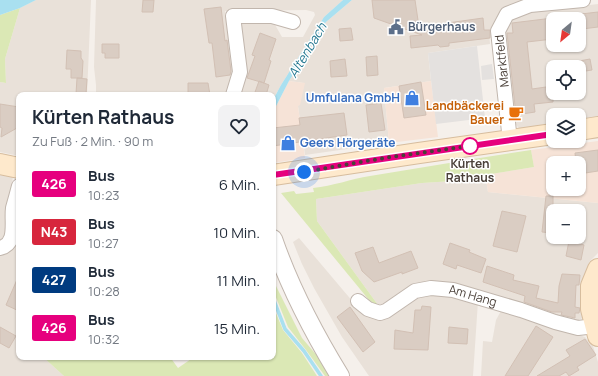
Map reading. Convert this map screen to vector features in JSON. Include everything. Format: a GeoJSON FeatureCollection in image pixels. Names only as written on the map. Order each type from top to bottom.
{"type":"FeatureCollection","features":[{"type":"Feature","properties":{"kind":"main road"},"geometry":{"type":"LineString","coordinates":[[586,129],[598,127]]}},
{"type":"Feature","properties":{"kind":"main road"},"geometry":{"type":"LineString","coordinates":[[276,175],[546,135]]}},
{"type":"Feature","properties":{"kind":"main road"},"geometry":{"type":"LineString","coordinates":[[0,164],[16,167]]}},
{"type":"Feature","properties":{"kind":"main road"},"geometry":{"type":"LineString","coordinates":[[596,331],[591,308],[591,286],[598,269]]}},
{"type":"Feature","properties":{"kind":"street","name":"Marktfeld"},"geometry":{"type":"LineString","coordinates":[[510,140],[498,31],[507,14],[530,5],[583,0]]}},
{"type":"Feature","properties":{"kind":"street"},"geometry":{"type":"LineString","coordinates":[[234,92],[240,72],[233,16],[272,16],[294,22]]}},
{"type":"Feature","properties":{"kind":"street"},"geometry":{"type":"LineString","coordinates":[[0,248],[8,244],[11,238],[13,228],[13,210],[16,198]]}},
{"type":"Feature","properties":{"kind":"street"},"geometry":{"type":"LineString","coordinates":[[276,246],[309,324],[340,376]]}},
{"type":"Feature","properties":{"kind":"street","name":"Am Hang"},"geometry":{"type":"LineString","coordinates":[[358,301],[368,309],[380,313],[386,311],[415,292],[431,288],[453,290],[521,310],[555,322],[596,331]]}},
{"type":"Feature","properties":{"kind":"shaded area"},"geometry":{"type":"Polygon","coordinates":[[[36,0],[91,0],[87,92],[16,92],[16,155],[0,152],[0,82],[6,83],[5,59],[20,8],[36,0]]]}},
{"type":"Feature","properties":{"kind":"shaded area"},"geometry":{"type":"Polygon","coordinates":[[[96,0],[343,0],[324,17],[276,94],[276,92],[241,92],[245,78],[240,25],[247,21],[274,23],[282,37],[303,37],[315,15],[314,12],[306,10],[225,11],[233,68],[229,92],[96,92],[94,67],[96,0]]]}},
{"type":"Feature","properties":{"kind":"shaded area"},"geometry":{"type":"Polygon","coordinates":[[[352,0],[526,0],[507,6],[489,32],[490,44],[428,53],[431,81],[384,88],[389,143],[305,155],[298,106],[304,83],[289,81],[326,22],[352,0]]]}},
{"type":"Feature","properties":{"kind":"shaded area"},"geometry":{"type":"Polygon","coordinates":[[[598,4],[598,118],[586,120],[586,108],[546,108],[546,126],[519,128],[514,121],[503,27],[514,14],[598,4]]]}},
{"type":"Feature","properties":{"kind":"shaded area"},"geometry":{"type":"Polygon","coordinates":[[[477,46],[485,118],[436,124],[428,53],[477,46]]]}},
{"type":"Feature","properties":{"kind":"shaded area"},"geometry":{"type":"Polygon","coordinates":[[[492,64],[494,79],[482,80],[481,66],[492,64]]]}},
{"type":"Feature","properties":{"kind":"shaded area"},"geometry":{"type":"Polygon","coordinates":[[[289,81],[305,83],[300,105],[298,106],[305,158],[276,163],[276,106],[289,81]]]}},
{"type":"Feature","properties":{"kind":"shaded area"},"geometry":{"type":"Polygon","coordinates":[[[431,81],[438,137],[389,143],[384,88],[431,81]]]}},
{"type":"Feature","properties":{"kind":"shaded area"},"geometry":{"type":"Polygon","coordinates":[[[598,141],[598,203],[488,192],[486,179],[491,174],[534,167],[531,150],[546,148],[586,148],[586,143],[598,141]]]}},
{"type":"Feature","properties":{"kind":"shaded area"},"geometry":{"type":"Polygon","coordinates":[[[0,173],[13,176],[6,234],[0,240],[0,173]]]}},
{"type":"Feature","properties":{"kind":"shaded area"},"geometry":{"type":"Polygon","coordinates":[[[486,179],[488,192],[598,203],[598,253],[590,261],[583,279],[581,289],[583,318],[576,321],[425,282],[414,283],[384,304],[378,305],[317,221],[316,199],[422,183],[486,179]]]}},
{"type":"Feature","properties":{"kind":"shaded area"},"geometry":{"type":"Polygon","coordinates":[[[299,238],[363,313],[431,295],[478,301],[473,376],[369,376],[342,337],[314,288],[293,242],[299,238]]]}},
{"type":"Feature","properties":{"kind":"shaded area"},"geometry":{"type":"Polygon","coordinates":[[[16,245],[16,360],[46,360],[64,376],[0,376],[0,252],[7,251],[16,245]]]}},
{"type":"Feature","properties":{"kind":"shaded area"},"geometry":{"type":"Polygon","coordinates":[[[502,309],[585,337],[593,346],[598,362],[598,376],[481,376],[483,341],[492,342],[496,320],[502,309]]]}},
{"type":"Feature","properties":{"kind":"green space"},"geometry":{"type":"Polygon","coordinates":[[[20,8],[5,59],[6,83],[0,82],[0,15],[20,8]]]}},
{"type":"Feature","properties":{"kind":"green space"},"geometry":{"type":"Polygon","coordinates":[[[531,150],[534,167],[491,174],[486,179],[422,183],[316,199],[317,221],[378,305],[369,300],[281,193],[294,191],[296,194],[314,192],[313,188],[328,186],[363,177],[531,150]]]}},
{"type":"Feature","properties":{"kind":"green space"},"geometry":{"type":"Polygon","coordinates":[[[276,286],[302,338],[319,358],[329,376],[325,376],[288,327],[276,297],[276,286]]]}},
{"type":"Feature","properties":{"kind":"green space"},"geometry":{"type":"Polygon","coordinates":[[[276,313],[283,330],[302,353],[317,376],[64,376],[46,360],[172,360],[178,368],[190,360],[276,360],[276,313]]]}},
{"type":"Feature","properties":{"kind":"water"},"geometry":{"type":"Polygon","coordinates":[[[0,0],[36,0],[20,8],[0,15],[0,0]]]}},
{"type":"Feature","properties":{"kind":"water"},"geometry":{"type":"Polygon","coordinates":[[[343,0],[352,0],[326,22],[289,81],[276,106],[276,94],[281,85],[324,17],[343,0]]]}},
{"type":"Feature","properties":{"kind":"building"},"geometry":{"type":"Polygon","coordinates":[[[143,0],[154,0],[153,12],[142,12],[143,0]]]}},
{"type":"Feature","properties":{"kind":"building"},"geometry":{"type":"Polygon","coordinates":[[[372,0],[415,0],[419,27],[483,18],[484,30],[490,30],[490,38],[449,43],[449,46],[440,47],[438,45],[411,48],[410,36],[422,35],[374,18],[372,0]]]}},
{"type":"Feature","properties":{"kind":"building"},"geometry":{"type":"Polygon","coordinates":[[[221,7],[225,41],[227,40],[231,71],[230,75],[216,77],[212,43],[209,43],[204,9],[221,7]]]}},
{"type":"Feature","properties":{"kind":"building"},"geometry":{"type":"Polygon","coordinates":[[[598,12],[598,27],[586,28],[586,13],[598,12]]]}},
{"type":"Feature","properties":{"kind":"building"},"geometry":{"type":"Polygon","coordinates":[[[546,19],[546,40],[527,42],[532,89],[546,87],[546,100],[553,100],[553,102],[534,104],[535,112],[516,115],[507,33],[513,33],[512,23],[546,19]]]}},
{"type":"Feature","properties":{"kind":"building"},"geometry":{"type":"Polygon","coordinates":[[[351,28],[353,40],[340,41],[339,29],[351,28]]]}},
{"type":"Feature","properties":{"kind":"building"},"geometry":{"type":"Polygon","coordinates":[[[260,33],[276,39],[269,60],[271,61],[264,83],[247,78],[255,56],[252,55],[260,33]]]}},
{"type":"Feature","properties":{"kind":"building"},"geometry":{"type":"Polygon","coordinates":[[[102,44],[119,44],[119,58],[105,58],[105,53],[102,53],[102,44]]]}},
{"type":"Feature","properties":{"kind":"building"},"geometry":{"type":"Polygon","coordinates":[[[67,50],[81,51],[81,58],[83,61],[82,78],[71,78],[71,69],[66,69],[67,50]]]}},
{"type":"Feature","properties":{"kind":"building"},"geometry":{"type":"Polygon","coordinates":[[[377,56],[378,75],[367,76],[366,57],[377,56]]]}},
{"type":"Feature","properties":{"kind":"building"},"geometry":{"type":"Polygon","coordinates":[[[345,59],[347,76],[331,77],[330,61],[345,59]]]}},
{"type":"Feature","properties":{"kind":"building"},"geometry":{"type":"Polygon","coordinates":[[[590,59],[592,70],[586,71],[586,60],[584,60],[590,59]]]}},
{"type":"Feature","properties":{"kind":"building"},"geometry":{"type":"Polygon","coordinates":[[[77,78],[87,79],[86,92],[76,92],[77,78]]]}},
{"type":"Feature","properties":{"kind":"building"},"geometry":{"type":"Polygon","coordinates":[[[259,81],[269,85],[267,92],[255,92],[259,81]]]}},
{"type":"Feature","properties":{"kind":"building","name":"Umfulana GmbH"},"geometry":{"type":"Polygon","coordinates":[[[421,82],[426,115],[404,118],[399,86],[421,82]]]}},
{"type":"Feature","properties":{"kind":"building"},"geometry":{"type":"Polygon","coordinates":[[[188,83],[208,83],[210,92],[188,92],[188,83]]]}},
{"type":"Feature","properties":{"kind":"building"},"geometry":{"type":"Polygon","coordinates":[[[381,103],[385,130],[369,132],[366,105],[381,103]]]}},
{"type":"Feature","properties":{"kind":"building"},"geometry":{"type":"Polygon","coordinates":[[[0,104],[16,107],[16,129],[1,137],[2,128],[0,127],[0,104]]]}},
{"type":"Feature","properties":{"kind":"building"},"geometry":{"type":"Polygon","coordinates":[[[344,113],[347,135],[276,146],[276,128],[300,125],[299,118],[344,113]]]}},
{"type":"Feature","properties":{"kind":"building"},"geometry":{"type":"Polygon","coordinates":[[[598,150],[598,171],[586,173],[586,156],[575,156],[575,153],[598,150]]]}},
{"type":"Feature","properties":{"kind":"building"},"geometry":{"type":"Polygon","coordinates":[[[546,196],[553,196],[553,204],[546,204],[546,232],[542,232],[546,196]]]}},
{"type":"Feature","properties":{"kind":"building"},"geometry":{"type":"Polygon","coordinates":[[[502,211],[526,216],[517,252],[493,246],[502,211]]]}},
{"type":"Feature","properties":{"kind":"building"},"geometry":{"type":"Polygon","coordinates":[[[450,243],[470,250],[469,252],[486,259],[481,273],[457,265],[456,269],[443,264],[450,243]]]}},
{"type":"Feature","properties":{"kind":"building"},"geometry":{"type":"Polygon","coordinates":[[[568,244],[584,245],[581,260],[566,256],[568,244]]]}},
{"type":"Feature","properties":{"kind":"building"},"geometry":{"type":"Polygon","coordinates":[[[373,247],[379,263],[411,251],[418,268],[374,282],[362,271],[355,253],[373,247]]]}},
{"type":"Feature","properties":{"kind":"building"},"geometry":{"type":"Polygon","coordinates":[[[487,266],[514,275],[513,280],[539,286],[536,298],[558,303],[559,286],[562,274],[580,275],[579,285],[576,285],[575,307],[580,308],[579,313],[575,313],[575,318],[561,315],[562,312],[552,312],[524,302],[525,296],[483,282],[487,266]]]}},
{"type":"Feature","properties":{"kind":"building"},"geometry":{"type":"Polygon","coordinates":[[[16,282],[16,310],[6,305],[16,282]]]}},
{"type":"Feature","properties":{"kind":"building"},"geometry":{"type":"Polygon","coordinates":[[[422,306],[431,307],[428,350],[394,349],[395,330],[413,333],[415,310],[421,310],[422,306]]]}},
{"type":"Feature","properties":{"kind":"building"},"geometry":{"type":"Polygon","coordinates":[[[350,307],[375,342],[363,352],[337,317],[350,307]]]}},
{"type":"Feature","properties":{"kind":"building"},"geometry":{"type":"Polygon","coordinates":[[[536,326],[553,337],[528,376],[505,376],[536,326]]]}},
{"type":"Feature","properties":{"kind":"building"},"geometry":{"type":"Polygon","coordinates":[[[0,327],[16,336],[9,348],[0,343],[0,327]]]}},
{"type":"Feature","properties":{"kind":"building"},"geometry":{"type":"Polygon","coordinates":[[[449,327],[468,329],[467,344],[448,343],[449,327]]]}},
{"type":"Feature","properties":{"kind":"building"},"geometry":{"type":"Polygon","coordinates":[[[585,339],[596,355],[577,367],[579,370],[569,376],[566,372],[559,376],[537,376],[570,356],[566,350],[585,339]]]}},
{"type":"Feature","properties":{"kind":"waterway","name":"Altenbach"},"geometry":{"type":"LineString","coordinates":[[276,306],[285,329],[304,351],[321,376]]}},
{"type":"Feature","properties":{"kind":"bus line","name":"426"},"geometry":{"type":"LineString","coordinates":[[276,175],[304,172],[390,157],[546,135]]}},
{"type":"Feature","properties":{"kind":"place","name":"Bürgerhaus"},"geometry":{"type":"Point","coordinates":[396,27]}},
{"type":"Feature","properties":{"kind":"place","name":"Umfulana GmbH"},"geometry":{"type":"Point","coordinates":[412,98]}},
{"type":"Feature","properties":{"kind":"place","name":"Landbäckerei Bauer"},"geometry":{"type":"Point","coordinates":[516,113]}},
{"type":"Feature","properties":{"kind":"place","name":"Geers Hörgeräte"},"geometry":{"type":"Point","coordinates":[288,143]}},
{"type":"Feature","properties":{"kind":"place","name":"Kürten Rathaus"},"geometry":{"type":"Point","coordinates":[470,146]}},
{"type":"Feature","properties":{"kind":"route"},"geometry":{"type":"LineString","coordinates":[[304,172],[390,157],[470,146]]}}]}
